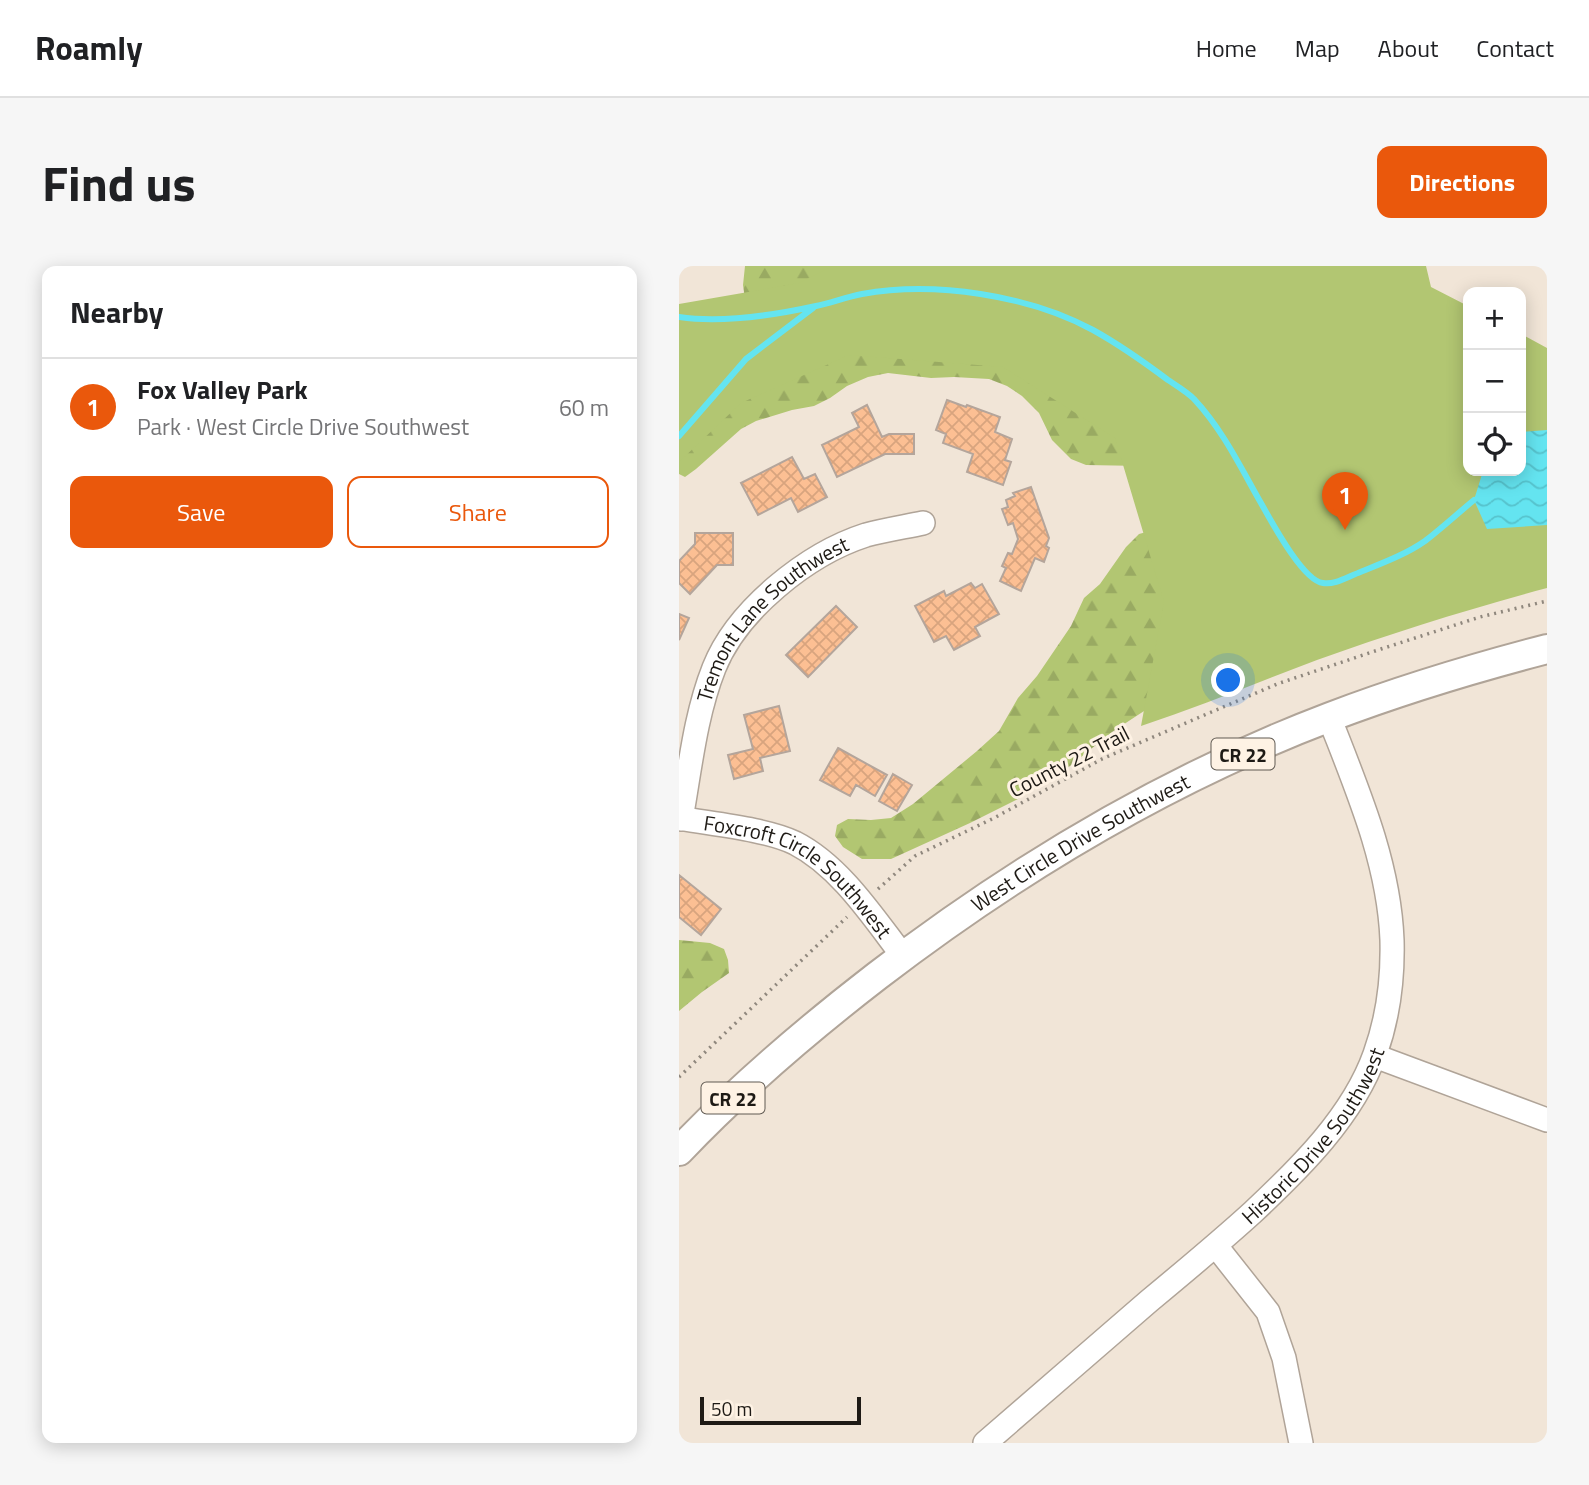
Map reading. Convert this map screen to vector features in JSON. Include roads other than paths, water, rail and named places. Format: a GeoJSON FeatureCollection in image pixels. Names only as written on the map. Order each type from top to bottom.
{"type":"FeatureCollection","features":[{"type":"Feature","properties":{"kind":"main road","name":"West Circle Drive Southwest"},"geometry":{"type":"LineString","coordinates":[[679,1151],[779,1056],[903,956],[1002,886],[1114,819],[1199,775],[1329,718],[1386,696],[1547,649]]}},
{"type":"Feature","properties":{"kind":"street","name":"Tremont Lane Southwest"},"geometry":{"type":"LineString","coordinates":[[680,819],[705,695],[714,667],[734,630],[767,596],[819,556],[867,535],[923,523]]}},
{"type":"Feature","properties":{"kind":"street","name":"Historic Drive Southwest"},"geometry":{"type":"LineString","coordinates":[[985,1443],[1216,1246],[1284,1183],[1314,1153],[1338,1122],[1375,1056],[1384,1020],[1392,962],[1386,886],[1367,818],[1329,718]]}},
{"type":"Feature","properties":{"kind":"street","name":"Foxcroft Circle Southwest"},"geometry":{"type":"LineString","coordinates":[[680,819],[755,831],[794,843],[834,871],[903,956]]}},
{"type":"Feature","properties":{"kind":"street"},"geometry":{"type":"LineString","coordinates":[[1375,1056],[1547,1120]]}},
{"type":"Feature","properties":{"kind":"street"},"geometry":{"type":"LineString","coordinates":[[1216,1246],[1268,1312],[1284,1358],[1301,1443]]}},
{"type":"Feature","properties":{"kind":"water"},"geometry":{"type":"Polygon","coordinates":[[[1547,430],[1547,525],[1487,529],[1474,500],[1481,476],[1526,476],[1526,432],[1547,430]]]}},
{"type":"Feature","properties":{"kind":"waterway"},"geometry":{"type":"LineString","coordinates":[[679,317],[712,319],[765,315],[822,305],[862,294],[920,289],[981,294],[1040,308],[1067,318],[1122,348],[1194,399],[1229,446],[1296,560],[1305,571],[1323,583],[1341,580],[1409,551],[1474,500]]}},
{"type":"Feature","properties":{"kind":"waterway"},"geometry":{"type":"LineString","coordinates":[[679,436],[746,359],[813,308]]}},
{"type":"Feature","properties":{"kind":"place","name":"Fox Valley Park"},"geometry":{"type":"Point","coordinates":[1345,530]}}]}
